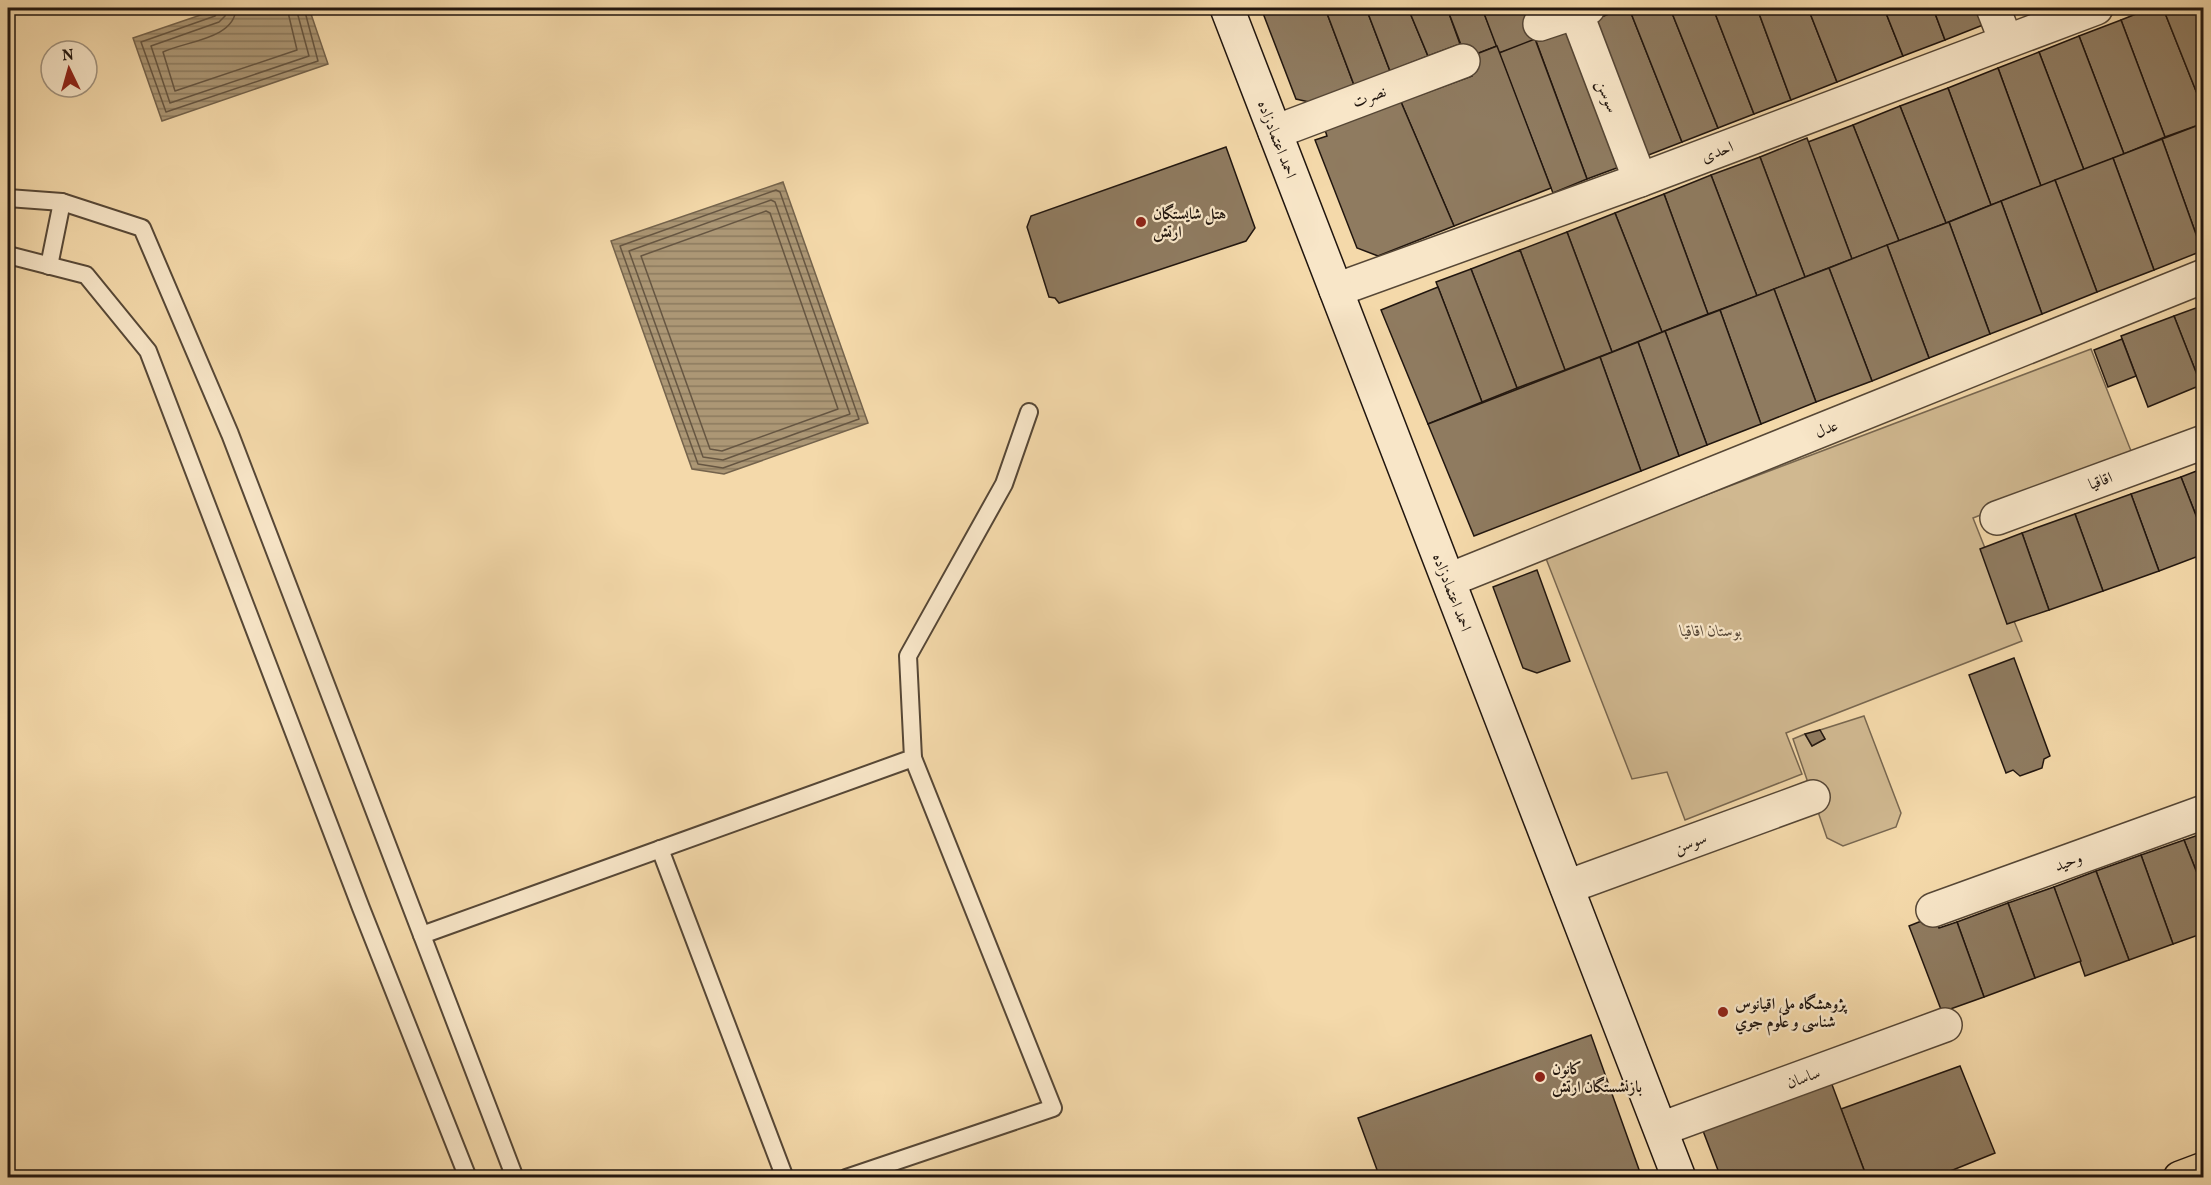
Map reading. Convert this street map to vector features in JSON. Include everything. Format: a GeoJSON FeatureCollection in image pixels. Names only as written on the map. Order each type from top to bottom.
{"type":"FeatureCollection","features":[{"type":"Feature","properties":{"kind":"main road"},"geometry":{"type":"LineString","coordinates":[[2180,1178],[2204,1169]]}},
{"type":"Feature","properties":{"kind":"street","name":"احمد اعتمادزاده"},"geometry":{"type":"LineString","coordinates":[[1227,8],[1679,1178]]}},
{"type":"Feature","properties":{"kind":"street"},"geometry":{"type":"LineString","coordinates":[[1993,8],[2006,41]]}},
{"type":"Feature","properties":{"kind":"street","name":"احدی"},"geometry":{"type":"LineString","coordinates":[[1336,290],[1640,180],[2096,8]]}},
{"type":"Feature","properties":{"kind":"street"},"geometry":{"type":"LineString","coordinates":[[1540,24],[1582,10]]}},
{"type":"Feature","properties":{"kind":"street","name":"سوسن"},"geometry":{"type":"LineString","coordinates":[[1582,10],[1640,180]]}},
{"type":"Feature","properties":{"kind":"street","name":"نصرت"},"geometry":{"type":"LineString","coordinates":[[1275,132],[1463,61]]}},
{"type":"Feature","properties":{"kind":"street","name":"عدل"},"geometry":{"type":"LineString","coordinates":[[1449,580],[2204,276]]}},
{"type":"Feature","properties":{"kind":"street","name":"اقاقیا"},"geometry":{"type":"LineString","coordinates":[[1997,519],[2204,442]]}},
{"type":"Feature","properties":{"kind":"street","name":"سوسن"},"geometry":{"type":"LineString","coordinates":[[1567,887],[1813,797]]}},
{"type":"Feature","properties":{"kind":"street","name":"وحید"},"geometry":{"type":"LineString","coordinates":[[1933,910],[2204,812]]}},
{"type":"Feature","properties":{"kind":"street","name":"ساسان"},"geometry":{"type":"LineString","coordinates":[[1661,1129],[1945,1025]]}},
{"type":"Feature","properties":{"kind":"lane"},"geometry":{"type":"LineString","coordinates":[[8,198],[62,202],[142,228],[230,434],[515,1178]]}},
{"type":"Feature","properties":{"kind":"lane"},"geometry":{"type":"LineString","coordinates":[[49,266],[62,202]]}},
{"type":"Feature","properties":{"kind":"lane"},"geometry":{"type":"LineString","coordinates":[[8,255],[86,275],[148,351],[361,908],[468,1178]]}},
{"type":"Feature","properties":{"kind":"lane"},"geometry":{"type":"LineString","coordinates":[[846,1178],[1053,1108],[914,758],[908,656],[1004,484],[1029,412]]}},
{"type":"Feature","properties":{"kind":"lane"},"geometry":{"type":"LineString","coordinates":[[422,935],[914,758]]}},
{"type":"Feature","properties":{"kind":"lane"},"geometry":{"type":"LineString","coordinates":[[660,849],[785,1178]]}},
{"type":"Feature","properties":{"kind":"green space","name":"بوستان اقاقیا"},"geometry":{"type":"Polygon","coordinates":[[[2091,349],[2133,456],[1973,518],[2022,641],[1786,733],[1802,774],[1685,820],[1667,772],[1632,779],[1545,556],[2091,349]]]}},
{"type":"Feature","properties":{"kind":"green space"},"geometry":{"type":"Polygon","coordinates":[[[1864,716],[1901,813],[1896,827],[1843,846],[1827,838],[1793,739],[1805,734],[1812,746],[1825,739],[1820,730],[1864,716]]]}},
{"type":"Feature","properties":{"kind":"water"},"geometry":{"type":"Polygon","coordinates":[[[221,8],[309,8],[328,64],[162,121],[133,38],[221,8]]]}},
{"type":"Feature","properties":{"kind":"water"},"geometry":{"type":"Polygon","coordinates":[[[783,182],[868,423],[724,474],[692,469],[611,241],[783,182]]]}},
{"type":"Feature","properties":{"kind":"building"},"geometry":{"type":"Polygon","coordinates":[[[1261,8],[1325,8],[1354,85],[1309,102],[1296,99],[1261,8]]]}},
{"type":"Feature","properties":{"kind":"building"},"geometry":{"type":"Polygon","coordinates":[[[1325,8],[1366,8],[1390,71],[1354,85],[1325,8]]]}},
{"type":"Feature","properties":{"kind":"building"},"geometry":{"type":"Polygon","coordinates":[[[1366,8],[1408,8],[1428,56],[1390,71],[1366,8]]]}},
{"type":"Feature","properties":{"kind":"building"},"geometry":{"type":"Polygon","coordinates":[[[1408,8],[1447,8],[1460,44],[1428,56],[1408,8]]]}},
{"type":"Feature","properties":{"kind":"building"},"geometry":{"type":"Polygon","coordinates":[[[1447,8],[1482,8],[1497,46],[1466,58],[1447,8]]]}},
{"type":"Feature","properties":{"kind":"building"},"geometry":{"type":"Polygon","coordinates":[[[1482,8],[1530,8],[1542,39],[1499,53],[1482,8]]]}},
{"type":"Feature","properties":{"kind":"building"},"geometry":{"type":"Polygon","coordinates":[[[1629,8],[1682,142],[1646,156],[1593,20],[1629,8]]]}},
{"type":"Feature","properties":{"kind":"building"},"geometry":{"type":"Polygon","coordinates":[[[1629,8],[1670,8],[1718,128],[1682,142],[1629,8]]]}},
{"type":"Feature","properties":{"kind":"building"},"geometry":{"type":"Polygon","coordinates":[[[1670,8],[1713,8],[1754,114],[1718,128],[1670,8]]]}},
{"type":"Feature","properties":{"kind":"building"},"geometry":{"type":"Polygon","coordinates":[[[1713,8],[1757,8],[1791,100],[1754,114],[1713,8]]]}},
{"type":"Feature","properties":{"kind":"building"},"geometry":{"type":"Polygon","coordinates":[[[1757,8],[1808,8],[1837,82],[1791,100],[1757,8]]]}},
{"type":"Feature","properties":{"kind":"building"},"geometry":{"type":"Polygon","coordinates":[[[1808,8],[1884,8],[1903,56],[1837,82],[1808,8]]]}},
{"type":"Feature","properties":{"kind":"building"},"geometry":{"type":"Polygon","coordinates":[[[1884,8],[1933,8],[1945,40],[1903,56],[1884,8]]]}},
{"type":"Feature","properties":{"kind":"building"},"geometry":{"type":"Polygon","coordinates":[[[1933,8],[1983,8],[1988,23],[1945,40],[1933,8]]]}},
{"type":"Feature","properties":{"kind":"building"},"geometry":{"type":"Polygon","coordinates":[[[2005,8],[2027,8],[2008,15],[2005,8]]]}},
{"type":"Feature","properties":{"kind":"building"},"geometry":{"type":"Polygon","coordinates":[[[2151,8],[2163,8],[2204,111],[2204,123],[2165,137],[2121,20],[2151,8]]]}},
{"type":"Feature","properties":{"kind":"building"},"geometry":{"type":"Polygon","coordinates":[[[2163,8],[2204,8],[2204,111],[2194,86],[2163,8]]]}},
{"type":"Feature","properties":{"kind":"building"},"geometry":{"type":"Polygon","coordinates":[[[2121,20],[2165,137],[2124,154],[2079,36],[2121,20]]]}},
{"type":"Feature","properties":{"kind":"building"},"geometry":{"type":"Polygon","coordinates":[[[1571,28],[1622,166],[1587,179],[1536,41],[1571,28]]]}},
{"type":"Feature","properties":{"kind":"building"},"geometry":{"type":"Polygon","coordinates":[[[2079,36],[2124,154],[2084,170],[2039,52],[2079,36]]]}},
{"type":"Feature","properties":{"kind":"building"},"geometry":{"type":"Polygon","coordinates":[[[1535,39],[1587,179],[1553,193],[1499,53],[1535,39]]]}},
{"type":"Feature","properties":{"kind":"building"},"geometry":{"type":"Polygon","coordinates":[[[1497,46],[1551,188],[1454,226],[1401,102],[1472,76],[1466,58],[1497,46]]]}},
{"type":"Feature","properties":{"kind":"building"},"geometry":{"type":"Polygon","coordinates":[[[2039,52],[2084,170],[2041,186],[1998,68],[2039,52]]]}},
{"type":"Feature","properties":{"kind":"building"},"geometry":{"type":"Polygon","coordinates":[[[1998,68],[2041,186],[1991,205],[1948,88],[1998,68]]]}},
{"type":"Feature","properties":{"kind":"building"},"geometry":{"type":"Polygon","coordinates":[[[1948,88],[1991,205],[1946,223],[1900,106],[1948,88]]]}},
{"type":"Feature","properties":{"kind":"building"},"geometry":{"type":"Polygon","coordinates":[[[1401,102],[1454,226],[1378,256],[1357,248],[1315,140],[1327,136],[1325,130],[1401,102]]]}},
{"type":"Feature","properties":{"kind":"building"},"geometry":{"type":"Polygon","coordinates":[[[1900,106],[1946,223],[1899,241],[1853,125],[1900,106]]]}},
{"type":"Feature","properties":{"kind":"building"},"geometry":{"type":"Polygon","coordinates":[[[2204,123],[2204,251],[2202,251],[2162,139],[2204,123]]]}},
{"type":"Feature","properties":{"kind":"building"},"geometry":{"type":"Polygon","coordinates":[[[1853,125],[1899,241],[1852,259],[1808,142],[1853,125]]]}},
{"type":"Feature","properties":{"kind":"building"},"geometry":{"type":"Polygon","coordinates":[[[1807,138],[1852,259],[1805,277],[1760,157],[1807,138]]]}},
{"type":"Feature","properties":{"kind":"building"},"geometry":{"type":"Polygon","coordinates":[[[2162,139],[2202,251],[2154,270],[2113,158],[2162,139]]]}},
{"type":"Feature","properties":{"kind":"building","name":"هتل شایستگان ارتش"},"geometry":{"type":"Polygon","coordinates":[[[1226,147],[1255,228],[1246,241],[1059,303],[1055,298],[1049,297],[1027,227],[1031,216],[1226,147]]]}},
{"type":"Feature","properties":{"kind":"building"},"geometry":{"type":"Polygon","coordinates":[[[1760,157],[1805,277],[1757,296],[1711,175],[1760,157]]]}},
{"type":"Feature","properties":{"kind":"building"},"geometry":{"type":"Polygon","coordinates":[[[2113,158],[2154,270],[2097,292],[2055,180],[2113,158]]]}},
{"type":"Feature","properties":{"kind":"building"},"geometry":{"type":"Polygon","coordinates":[[[1711,175],[1757,296],[1708,314],[1664,194],[1711,175]]]}},
{"type":"Feature","properties":{"kind":"building"},"geometry":{"type":"Polygon","coordinates":[[[2055,180],[2097,292],[2042,314],[2001,201],[2055,180]]]}},
{"type":"Feature","properties":{"kind":"building"},"geometry":{"type":"Polygon","coordinates":[[[1664,194],[1708,314],[1662,332],[1615,213],[1664,194]]]}},
{"type":"Feature","properties":{"kind":"building"},"geometry":{"type":"Polygon","coordinates":[[[2001,201],[2042,314],[1990,334],[1949,222],[2001,201]]]}},
{"type":"Feature","properties":{"kind":"building"},"geometry":{"type":"Polygon","coordinates":[[[1615,213],[1662,332],[1612,352],[1567,232],[1615,213]]]}},
{"type":"Feature","properties":{"kind":"building"},"geometry":{"type":"Polygon","coordinates":[[[1949,222],[1990,334],[1929,358],[1887,245],[1949,222]]]}},
{"type":"Feature","properties":{"kind":"building"},"geometry":{"type":"Polygon","coordinates":[[[1567,232],[1612,352],[1565,370],[1520,250],[1567,232]]]}},
{"type":"Feature","properties":{"kind":"building"},"geometry":{"type":"Polygon","coordinates":[[[1887,245],[1929,358],[1872,381],[1829,268],[1887,245]]]}},
{"type":"Feature","properties":{"kind":"building"},"geometry":{"type":"Polygon","coordinates":[[[1520,250],[1565,370],[1517,388],[1471,269],[1520,250]]]}},
{"type":"Feature","properties":{"kind":"building"},"geometry":{"type":"Polygon","coordinates":[[[1829,268],[1872,381],[1816,402],[1774,289],[1829,268]]]}},
{"type":"Feature","properties":{"kind":"building"},"geometry":{"type":"Polygon","coordinates":[[[1471,269],[1517,388],[1482,402],[1436,282],[1471,269]]]}},
{"type":"Feature","properties":{"kind":"building"},"geometry":{"type":"Polygon","coordinates":[[[1438,287],[1482,402],[1428,424],[1381,310],[1438,287]]]}},
{"type":"Feature","properties":{"kind":"building"},"geometry":{"type":"Polygon","coordinates":[[[1774,289],[1816,402],[1761,424],[1720,310],[1774,289]]]}},
{"type":"Feature","properties":{"kind":"building"},"geometry":{"type":"Polygon","coordinates":[[[2204,305],[2204,384],[2201,385],[2174,316],[2204,305]]]}},
{"type":"Feature","properties":{"kind":"building"},"geometry":{"type":"Polygon","coordinates":[[[1720,310],[1761,424],[1707,445],[1665,331],[1720,310]]]}},
{"type":"Feature","properties":{"kind":"building"},"geometry":{"type":"Polygon","coordinates":[[[2174,316],[2201,385],[2148,407],[2121,336],[2174,316]]]}},
{"type":"Feature","properties":{"kind":"building"},"geometry":{"type":"Polygon","coordinates":[[[1665,331],[1707,445],[1679,456],[1638,342],[1665,331]]]}},
{"type":"Feature","properties":{"kind":"building"},"geometry":{"type":"Polygon","coordinates":[[[2122,339],[2136,376],[2108,387],[2094,350],[2122,339]]]}},
{"type":"Feature","properties":{"kind":"building"},"geometry":{"type":"Polygon","coordinates":[[[1638,342],[1679,456],[1641,471],[1600,357],[1638,342]]]}},
{"type":"Feature","properties":{"kind":"building"},"geometry":{"type":"Polygon","coordinates":[[[1600,357],[1641,471],[1474,536],[1428,424],[1600,357]]]}},
{"type":"Feature","properties":{"kind":"building"},"geometry":{"type":"Polygon","coordinates":[[[2204,468],[2204,536],[2181,477],[2204,468]]]}},
{"type":"Feature","properties":{"kind":"building"},"geometry":{"type":"Polygon","coordinates":[[[2181,477],[2204,536],[2204,554],[2159,571],[2131,494],[2181,477]]]}},
{"type":"Feature","properties":{"kind":"building"},"geometry":{"type":"Polygon","coordinates":[[[2131,494],[2159,571],[2103,591],[2075,514],[2131,494]]]}},
{"type":"Feature","properties":{"kind":"building"},"geometry":{"type":"Polygon","coordinates":[[[2075,514],[2103,591],[2049,610],[2022,533],[2075,514]]]}},
{"type":"Feature","properties":{"kind":"building"},"geometry":{"type":"Polygon","coordinates":[[[2022,533],[2049,610],[2007,624],[1980,549],[2022,533]]]}},
{"type":"Feature","properties":{"kind":"building"},"geometry":{"type":"Polygon","coordinates":[[[1537,570],[1570,661],[1537,673],[1523,668],[1493,587],[1537,570]]]}},
{"type":"Feature","properties":{"kind":"building"},"geometry":{"type":"Polygon","coordinates":[[[2014,658],[2050,756],[2044,759],[2042,768],[2020,776],[2013,770],[2006,773],[1969,675],[2014,658]]]}},
{"type":"Feature","properties":{"kind":"building"},"geometry":{"type":"Polygon","coordinates":[[[1820,730],[1825,739],[1812,746],[1805,734],[1820,730]]]}},
{"type":"Feature","properties":{"kind":"building"},"geometry":{"type":"Polygon","coordinates":[[[2204,833],[2204,891],[2184,840],[2204,833]]]}},
{"type":"Feature","properties":{"kind":"building"},"geometry":{"type":"Polygon","coordinates":[[[2184,840],[2204,891],[2204,933],[2173,944],[2141,855],[2184,840]]]}},
{"type":"Feature","properties":{"kind":"building"},"geometry":{"type":"Polygon","coordinates":[[[2141,855],[2173,944],[2129,960],[2096,871],[2141,855]]]}},
{"type":"Feature","properties":{"kind":"building"},"geometry":{"type":"Polygon","coordinates":[[[2096,871],[2129,960],[2085,976],[2054,887],[2096,871]]]}},
{"type":"Feature","properties":{"kind":"building"},"geometry":{"type":"Polygon","coordinates":[[[2054,887],[2081,961],[2035,978],[2008,903],[2054,887]]]}},
{"type":"Feature","properties":{"kind":"building"},"geometry":{"type":"Polygon","coordinates":[[[2008,903],[2035,978],[1984,997],[1957,922],[2008,903]]]}},
{"type":"Feature","properties":{"kind":"building"},"geometry":{"type":"Polygon","coordinates":[[[1934,916],[1939,928],[1957,922],[1984,997],[1942,1012],[1909,926],[1934,916]]]}},
{"type":"Feature","properties":{"kind":"building","name":"کانون بازنشستگان ارتش"},"geometry":{"type":"Polygon","coordinates":[[[1591,1035],[1642,1178],[1380,1178],[1358,1118],[1591,1035]]]}},
{"type":"Feature","properties":{"kind":"building"},"geometry":{"type":"Polygon","coordinates":[[[1960,1066],[1995,1153],[1933,1178],[1867,1178],[1841,1109],[1960,1066]]]}},
{"type":"Feature","properties":{"kind":"building"},"geometry":{"type":"Polygon","coordinates":[[[1828,1074],[1867,1178],[1721,1178],[1700,1123],[1828,1074]]]}},
{"type":"Feature","properties":{"kind":"place","name":"هتل شایستگان ارتش"},"geometry":{"type":"Point","coordinates":[1141,222]}},
{"type":"Feature","properties":{"kind":"place","name":"پژوهشگاه ملی اقیانوس شناسی و علوم جوي"},"geometry":{"type":"Point","coordinates":[1723,1012]}},
{"type":"Feature","properties":{"kind":"place","name":"کانون بازنشستگان ارتش"},"geometry":{"type":"Point","coordinates":[1540,1077]}}]}
